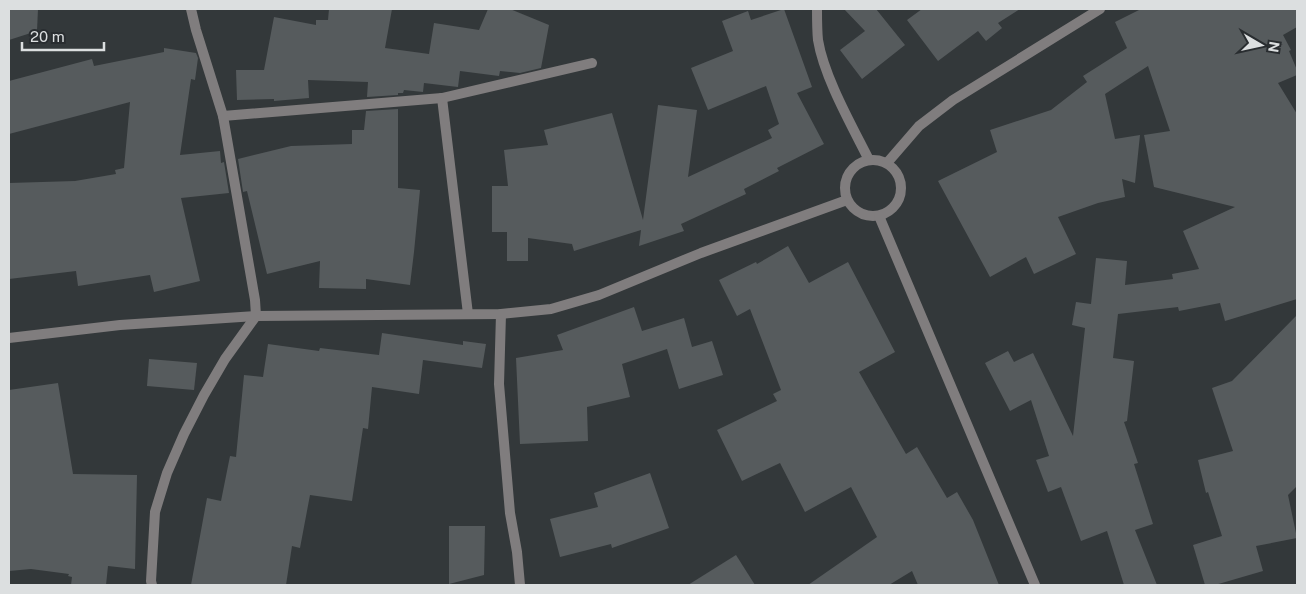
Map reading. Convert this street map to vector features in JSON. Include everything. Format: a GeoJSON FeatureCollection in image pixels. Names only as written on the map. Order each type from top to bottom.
{"type":"FeatureCollection","features":[{"type":"Feature","properties":{"kind":"street"},"geometry":{"type":"LineString","coordinates":[[152,585],[155,512],[167,473],[204,395],[225,359],[256,316],[255,300],[223,116],[191,9]]}},
{"type":"Feature","properties":{"kind":"street"},"geometry":{"type":"LineString","coordinates":[[817,9],[818,40],[825,65],[846,114],[869,160]]}},
{"type":"Feature","properties":{"kind":"street"},"geometry":{"type":"LineString","coordinates":[[887,163],[919,126],[953,100],[1100,9]]}},
{"type":"Feature","properties":{"kind":"street"},"geometry":{"type":"LineString","coordinates":[[223,116],[442,98],[592,63]]}},
{"type":"Feature","properties":{"kind":"street"},"geometry":{"type":"LineString","coordinates":[[442,98],[468,314]]}},
{"type":"Feature","properties":{"kind":"street"},"geometry":{"type":"LineString","coordinates":[[879,160],[887,163],[900,178],[900,197],[895,206],[879,216],[870,217],[860,214],[847,200],[845,183],[848,175],[860,162],[879,160]]}},
{"type":"Feature","properties":{"kind":"street"},"geometry":{"type":"LineString","coordinates":[[9,338],[120,325],[256,316],[501,314],[551,309],[599,295],[701,253],[847,200]]}},
{"type":"Feature","properties":{"kind":"street"},"geometry":{"type":"LineString","coordinates":[[879,216],[1035,585]]}},
{"type":"Feature","properties":{"kind":"street"},"geometry":{"type":"LineString","coordinates":[[501,314],[499,384],[510,513],[517,552],[520,585]]}},
{"type":"Feature","properties":{"kind":"building"},"geometry":{"type":"Polygon","coordinates":[[[9,9],[38,9],[37,31],[9,40],[9,9]]]}},
{"type":"Feature","properties":{"kind":"building"},"geometry":{"type":"Polygon","coordinates":[[[329,9],[392,9],[385,48],[429,54],[434,23],[479,30],[488,9],[510,9],[549,25],[541,68],[520,73],[500,71],[499,76],[460,71],[458,87],[424,83],[423,92],[404,90],[403,93],[398,93],[398,95],[367,97],[368,82],[308,80],[309,98],[274,101],[274,99],[237,100],[236,70],[264,70],[274,17],[316,25],[316,20],[328,20],[329,9]]]}},
{"type":"Feature","properties":{"kind":"building"},"geometry":{"type":"Polygon","coordinates":[[[784,9],[812,87],[797,93],[824,144],[777,168],[779,171],[744,189],[746,194],[681,224],[684,231],[639,246],[641,230],[574,251],[572,244],[528,238],[528,261],[507,261],[507,232],[492,232],[492,186],[508,186],[504,150],[548,145],[544,130],[612,113],[643,220],[658,105],[697,110],[688,177],[772,138],[768,130],[779,124],[766,86],[708,110],[691,68],[733,51],[722,21],[748,11],[751,20],[784,9]]]}},
{"type":"Feature","properties":{"kind":"building"},"geometry":{"type":"Polygon","coordinates":[[[844,9],[876,9],[905,45],[862,79],[840,50],[865,31],[844,9]]]}},
{"type":"Feature","properties":{"kind":"building"},"geometry":{"type":"Polygon","coordinates":[[[922,9],[1020,9],[998,23],[1002,28],[986,41],[978,31],[938,61],[907,20],[922,9]]]}},
{"type":"Feature","properties":{"kind":"building"},"geometry":{"type":"Polygon","coordinates":[[[1141,9],[1297,9],[1297,27],[1283,35],[1291,50],[1289,51],[1297,70],[1297,75],[1278,83],[1297,114],[1297,299],[1225,321],[1220,303],[1179,311],[1178,307],[1118,314],[1113,358],[1134,361],[1127,421],[1124,422],[1138,463],[1134,464],[1153,524],[1135,530],[1157,585],[1124,585],[1107,531],[1081,541],[1061,487],[1048,492],[1036,460],[1049,456],[1031,400],[1010,411],[985,363],[1008,351],[1014,362],[1033,353],[1073,436],[1085,328],[1072,325],[1076,302],[1091,304],[1096,258],[1127,261],[1125,285],[1173,279],[1172,274],[1199,269],[1183,231],[1235,207],[1154,187],[1144,135],[1170,131],[1148,66],[1105,94],[1115,139],[1140,135],[1135,183],[1122,179],[1125,197],[1098,203],[1058,217],[1076,254],[1034,274],[1026,257],[990,277],[938,181],[997,152],[990,130],[1051,110],[1087,82],[1083,76],[1127,48],[1115,22],[1141,9]]]}},
{"type":"Feature","properties":{"kind":"building"},"geometry":{"type":"Polygon","coordinates":[[[164,48],[196,53],[198,58],[195,80],[191,79],[180,155],[220,151],[221,163],[224,162],[229,193],[181,198],[200,281],[154,292],[150,275],[78,286],[76,271],[9,279],[9,183],[75,181],[116,174],[115,170],[124,168],[130,102],[9,134],[9,81],[92,59],[94,66],[164,52],[164,48]]]}},
{"type":"Feature","properties":{"kind":"building"},"geometry":{"type":"Polygon","coordinates":[[[398,109],[398,188],[420,190],[410,285],[366,279],[366,289],[319,288],[320,261],[267,274],[247,191],[243,192],[238,159],[291,146],[352,144],[352,130],[364,130],[366,111],[398,109]]]}},
{"type":"Feature","properties":{"kind":"building"},"geometry":{"type":"Polygon","coordinates":[[[788,246],[809,283],[848,262],[895,352],[859,372],[906,454],[917,447],[947,498],[957,492],[973,520],[999,585],[918,585],[912,571],[889,585],[808,585],[877,537],[851,487],[805,512],[780,463],[742,481],[717,430],[777,401],[773,394],[781,390],[750,309],[737,316],[719,280],[756,262],[757,264],[788,246]]]}},
{"type":"Feature","properties":{"kind":"building"},"geometry":{"type":"Polygon","coordinates":[[[634,307],[642,331],[684,318],[692,347],[712,341],[723,375],[679,389],[667,349],[622,364],[630,397],[587,407],[588,441],[520,444],[516,358],[563,350],[557,335],[634,307]]]}},
{"type":"Feature","properties":{"kind":"building"},"geometry":{"type":"Polygon","coordinates":[[[1297,315],[1297,486],[1288,495],[1297,538],[1256,546],[1263,571],[1215,585],[1205,585],[1193,545],[1222,536],[1208,492],[1206,493],[1198,460],[1233,451],[1212,388],[1232,381],[1297,315]]]}},
{"type":"Feature","properties":{"kind":"building"},"geometry":{"type":"Polygon","coordinates":[[[382,333],[463,345],[463,341],[486,344],[482,368],[423,360],[419,394],[372,387],[368,429],[363,428],[352,501],[310,495],[300,548],[292,546],[286,585],[191,585],[207,498],[221,501],[230,456],[236,457],[244,375],[263,377],[268,344],[319,351],[320,348],[379,355],[382,333]]]}},
{"type":"Feature","properties":{"kind":"building"},"geometry":{"type":"Polygon","coordinates":[[[149,359],[197,363],[194,390],[147,386],[149,359]]]}},
{"type":"Feature","properties":{"kind":"building"},"geometry":{"type":"Polygon","coordinates":[[[58,383],[73,474],[137,475],[135,569],[108,566],[106,585],[71,585],[72,577],[68,576],[69,574],[31,569],[9,571],[9,390],[58,383]]]}},
{"type":"Feature","properties":{"kind":"building"},"geometry":{"type":"Polygon","coordinates":[[[650,473],[669,528],[612,548],[611,544],[560,557],[550,519],[598,507],[594,493],[650,473]]]}},
{"type":"Feature","properties":{"kind":"building"},"geometry":{"type":"Polygon","coordinates":[[[449,526],[485,526],[484,575],[449,584],[449,526]]]}},
{"type":"Feature","properties":{"kind":"building"},"geometry":{"type":"Polygon","coordinates":[[[736,555],[755,585],[688,585],[736,555]]]}}]}
